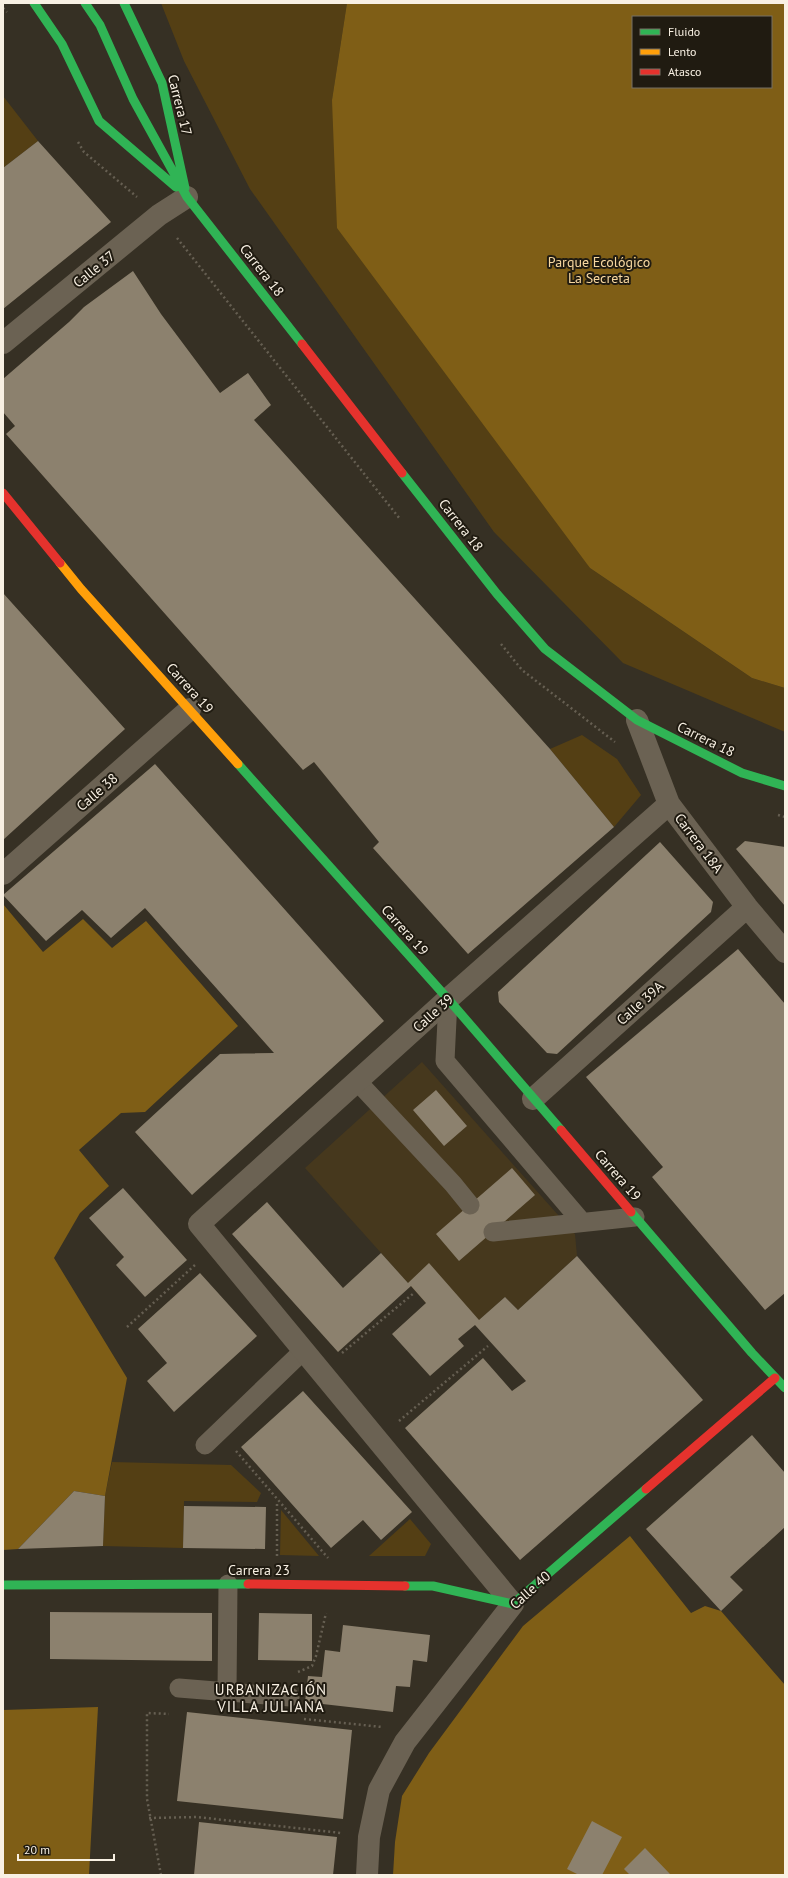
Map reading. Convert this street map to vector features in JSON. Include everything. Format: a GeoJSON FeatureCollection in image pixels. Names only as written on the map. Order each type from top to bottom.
{"type":"FeatureCollection","features":[{"type":"Feature","properties":{"kind":"main road","name":"Carrera 18"},"geometry":{"type":"LineString","coordinates":[[34,3],[62,44],[99,121],[187,197]]}},
{"type":"Feature","properties":{"kind":"main road","name":"Carrera 18"},"geometry":{"type":"LineString","coordinates":[[85,3],[100,25],[133,99],[187,197],[497,594],[545,649],[638,720],[742,773],[785,786]]}},
{"type":"Feature","properties":{"kind":"main road","name":"Carrera 17"},"geometry":{"type":"LineString","coordinates":[[124,3],[162,82],[187,197]]}},
{"type":"Feature","properties":{"kind":"main road","name":"Carrera 19"},"geometry":{"type":"LineString","coordinates":[[3,493],[81,589],[190,709],[448,1000],[752,1353],[782,1378]]}},
{"type":"Feature","properties":{"kind":"main road","name":"Calle 40"},"geometry":{"type":"LineString","coordinates":[[513,1604],[782,1378]]}},
{"type":"Feature","properties":{"kind":"main road","name":"Carrera 23"},"geometry":{"type":"LineString","coordinates":[[3,1585],[352,1584],[433,1586],[513,1604]]}},
{"type":"Feature","properties":{"kind":"street","name":"Calle 37"},"geometry":{"type":"LineString","coordinates":[[3,343],[159,215],[187,197]]}},
{"type":"Feature","properties":{"kind":"street","name":"Calle 38"},"geometry":{"type":"LineString","coordinates":[[3,874],[190,709]]}},
{"type":"Feature","properties":{"kind":"street","name":"Carrera 18A"},"geometry":{"type":"LineString","coordinates":[[638,720],[669,804],[747,907],[785,952]]}},
{"type":"Feature","properties":{"kind":"street","name":"Calle 39"},"geometry":{"type":"LineString","coordinates":[[217,1245],[199,1224],[669,804]]}},
{"type":"Feature","properties":{"kind":"street","name":"Calle 39A"},"geometry":{"type":"LineString","coordinates":[[534,1099],[747,907]]}},
{"type":"Feature","properties":{"kind":"street"},"geometry":{"type":"LineString","coordinates":[[217,1245],[513,1604]]}},
{"type":"Feature","properties":{"kind":"street","name":"Calle 40"},"geometry":{"type":"LineString","coordinates":[[368,1875],[369,1836],[379,1790],[405,1742],[513,1604]]}},
{"type":"Feature","properties":{"kind":"lane"},"geometry":{"type":"LineString","coordinates":[[448,1000],[445,1061],[582,1222]]}},
{"type":"Feature","properties":{"kind":"lane"},"geometry":{"type":"LineString","coordinates":[[357,1082],[453,1184],[470,1205]]}},
{"type":"Feature","properties":{"kind":"lane"},"geometry":{"type":"LineString","coordinates":[[493,1232],[635,1217]]}},
{"type":"Feature","properties":{"kind":"lane"},"geometry":{"type":"LineString","coordinates":[[205,1444],[220,1432],[304,1350]]}},
{"type":"Feature","properties":{"kind":"lane"},"geometry":{"type":"LineString","coordinates":[[227,1692],[228,1584]]}},
{"type":"Feature","properties":{"kind":"lane"},"geometry":{"type":"LineString","coordinates":[[179,1688],[290,1697]]}},
{"type":"Feature","properties":{"kind":"path"},"geometry":{"type":"LineString","coordinates":[[127,1327],[217,1245]]}},
{"type":"Feature","properties":{"kind":"path"},"geometry":{"type":"LineString","coordinates":[[321,1371],[414,1294]]}},
{"type":"Feature","properties":{"kind":"path"},"geometry":{"type":"LineString","coordinates":[[377,1439],[488,1346]]}},
{"type":"Feature","properties":{"kind":"path"},"geometry":{"type":"LineString","coordinates":[[220,1432],[277,1501],[352,1584]]}},
{"type":"Feature","properties":{"kind":"path"},"geometry":{"type":"LineString","coordinates":[[277,1501],[277,1584]]}},
{"type":"Feature","properties":{"kind":"path"},"geometry":{"type":"LineString","coordinates":[[297,1679],[298,1671],[312,1666],[316,1656],[333,1585]]}},
{"type":"Feature","properties":{"kind":"path"},"geometry":{"type":"LineString","coordinates":[[161,1875],[149,1818],[147,1799],[147,1713],[174,1714]]}},
{"type":"Feature","properties":{"kind":"path"},"geometry":{"type":"LineString","coordinates":[[298,1719],[386,1728]]}},
{"type":"Feature","properties":{"kind":"path"},"geometry":{"type":"LineString","coordinates":[[149,1818],[197,1817],[369,1836]]}},
{"type":"Feature","properties":{"kind":"shaded area"},"geometry":{"type":"Polygon","coordinates":[[[161,3],[347,3],[332,100],[590,568],[752,678],[785,688],[785,732],[623,663],[494,532],[250,189],[184,61],[161,3]]]}},
{"type":"Feature","properties":{"kind":"shaded area"},"geometry":{"type":"Polygon","coordinates":[[[3,96],[38,141],[3,168],[3,96]]]}},
{"type":"Feature","properties":{"kind":"shaded area"},"geometry":{"type":"Polygon","coordinates":[[[582,735],[617,759],[641,795],[614,827],[550,749],[582,735]]]}},
{"type":"Feature","properties":{"kind":"shaded area"},"geometry":{"type":"Polygon","coordinates":[[[422,1062],[575,1234],[577,1256],[518,1310],[505,1297],[458,1339],[305,1168],[422,1062]]]}},
{"type":"Feature","properties":{"kind":"shaded area"},"geometry":{"type":"Polygon","coordinates":[[[112,1462],[231,1465],[261,1493],[257,1502],[184,1501],[183,1548],[103,1546],[105,1496],[112,1462]]]}},
{"type":"Feature","properties":{"kind":"shaded area"},"geometry":{"type":"Polygon","coordinates":[[[281,1510],[319,1556],[280,1555],[281,1510]]]}},
{"type":"Feature","properties":{"kind":"shaded area"},"geometry":{"type":"Polygon","coordinates":[[[410,1519],[431,1544],[425,1556],[369,1556],[410,1519]]]}},
{"type":"Feature","properties":{"kind":"green space","name":"Parque Ecológico La Secreta"},"geometry":{"type":"Polygon","coordinates":[[[347,3],[785,3],[785,688],[752,678],[590,568],[337,228],[332,100],[347,3]]]}},
{"type":"Feature","properties":{"kind":"green space"},"geometry":{"type":"Polygon","coordinates":[[[3,904],[43,952],[83,919],[112,948],[146,921],[238,1026],[145,1112],[121,1113],[79,1150],[109,1186],[80,1213],[54,1258],[127,1378],[105,1496],[74,1491],[18,1549],[3,1550],[3,904]]]}},
{"type":"Feature","properties":{"kind":"green space"},"geometry":{"type":"Polygon","coordinates":[[[630,1536],[691,1613],[705,1606],[721,1611],[785,1685],[785,1875],[393,1875],[395,1842],[402,1796],[429,1753],[523,1626],[630,1536]]]}},
{"type":"Feature","properties":{"kind":"green space"},"geometry":{"type":"Polygon","coordinates":[[[98,1707],[89,1875],[3,1875],[3,1710],[98,1707]]]}},
{"type":"Feature","properties":{"kind":"building"},"geometry":{"type":"Polygon","coordinates":[[[38,141],[111,222],[3,309],[3,168],[38,141]]]}},
{"type":"Feature","properties":{"kind":"building"},"geometry":{"type":"Polygon","coordinates":[[[133,271],[161,314],[220,393],[248,373],[271,405],[254,420],[550,749],[614,827],[468,954],[373,848],[379,842],[314,762],[303,770],[6,434],[15,426],[3,412],[3,379],[69,322],[84,307],[133,271]]]}},
{"type":"Feature","properties":{"kind":"building"},"geometry":{"type":"Polygon","coordinates":[[[3,593],[125,729],[3,840],[3,593]]]}},
{"type":"Feature","properties":{"kind":"building"},"geometry":{"type":"Polygon","coordinates":[[[155,764],[384,1021],[192,1195],[135,1132],[220,1054],[274,1053],[145,908],[111,938],[82,910],[46,941],[3,895],[155,764]]]}},
{"type":"Feature","properties":{"kind":"building"},"geometry":{"type":"Polygon","coordinates":[[[745,841],[785,847],[785,906],[736,849],[745,841]]]}},
{"type":"Feature","properties":{"kind":"building"},"geometry":{"type":"Polygon","coordinates":[[[660,842],[713,902],[711,912],[557,1054],[547,1053],[499,1002],[498,992],[660,842]]]}},
{"type":"Feature","properties":{"kind":"building"},"geometry":{"type":"Polygon","coordinates":[[[738,949],[785,1004],[785,1293],[765,1310],[652,1177],[663,1167],[586,1077],[738,949]]]}},
{"type":"Feature","properties":{"kind":"building"},"geometry":{"type":"Polygon","coordinates":[[[436,1090],[467,1126],[444,1146],[413,1110],[436,1090]]]}},
{"type":"Feature","properties":{"kind":"building"},"geometry":{"type":"Polygon","coordinates":[[[512,1168],[535,1195],[459,1261],[436,1234],[512,1168]]]}},
{"type":"Feature","properties":{"kind":"building"},"geometry":{"type":"Polygon","coordinates":[[[123,1188],[187,1260],[145,1297],[116,1265],[124,1257],[89,1218],[123,1188]]]}},
{"type":"Feature","properties":{"kind":"building"},"geometry":{"type":"Polygon","coordinates":[[[267,1202],[343,1288],[381,1253],[408,1283],[429,1263],[479,1320],[505,1297],[518,1310],[577,1256],[703,1400],[520,1560],[405,1428],[483,1358],[512,1391],[526,1381],[475,1325],[458,1339],[464,1346],[430,1376],[392,1334],[426,1303],[411,1286],[338,1352],[232,1234],[267,1202]]]}},
{"type":"Feature","properties":{"kind":"building"},"geometry":{"type":"Polygon","coordinates":[[[200,1273],[257,1336],[174,1412],[147,1381],[167,1363],[138,1329],[200,1273]]]}},
{"type":"Feature","properties":{"kind":"building"},"geometry":{"type":"Polygon","coordinates":[[[303,1391],[412,1512],[381,1540],[363,1520],[331,1548],[241,1447],[303,1391]]]}},
{"type":"Feature","properties":{"kind":"building"},"geometry":{"type":"Polygon","coordinates":[[[752,1435],[785,1473],[785,1527],[730,1577],[743,1590],[721,1611],[646,1529],[752,1435]]]}},
{"type":"Feature","properties":{"kind":"building"},"geometry":{"type":"Polygon","coordinates":[[[74,1491],[105,1496],[103,1546],[18,1549],[74,1491]]]}},
{"type":"Feature","properties":{"kind":"building"},"geometry":{"type":"Polygon","coordinates":[[[184,1506],[266,1507],[265,1549],[183,1548],[184,1506]]]}},
{"type":"Feature","properties":{"kind":"building"},"geometry":{"type":"Polygon","coordinates":[[[50,1612],[212,1613],[212,1661],[50,1659],[50,1612]]]}},
{"type":"Feature","properties":{"kind":"building"},"geometry":{"type":"Polygon","coordinates":[[[259,1613],[312,1614],[312,1661],[258,1660],[259,1613]]]}},
{"type":"Feature","properties":{"kind":"building"},"geometry":{"type":"Polygon","coordinates":[[[343,1625],[430,1635],[427,1662],[413,1660],[410,1687],[396,1686],[393,1712],[305,1702],[308,1676],[322,1677],[325,1650],[340,1652],[343,1625]]]}},
{"type":"Feature","properties":{"kind":"building"},"geometry":{"type":"Polygon","coordinates":[[[187,1712],[352,1730],[343,1819],[177,1801],[187,1712]]]}},
{"type":"Feature","properties":{"kind":"building"},"geometry":{"type":"Polygon","coordinates":[[[592,1821],[622,1837],[602,1875],[579,1875],[567,1869],[592,1821]]]}},
{"type":"Feature","properties":{"kind":"building"},"geometry":{"type":"Polygon","coordinates":[[[199,1822],[337,1837],[333,1875],[194,1875],[199,1822]]]}},
{"type":"Feature","properties":{"kind":"building"},"geometry":{"type":"Polygon","coordinates":[[[645,1848],[670,1874],[669,1875],[630,1875],[624,1869],[645,1848]]]}},
{"type":"Feature","properties":{"kind":"traffic: fast"},"geometry":{"type":"LineString","coordinates":[[34,3],[62,44],[99,121],[176,187]]}},
{"type":"Feature","properties":{"kind":"traffic: fast"},"geometry":{"type":"LineString","coordinates":[[85,3],[100,25],[133,99],[187,197],[302,344]]}},
{"type":"Feature","properties":{"kind":"traffic: fast"},"geometry":{"type":"LineString","coordinates":[[124,3],[162,83],[185,188]]}},
{"type":"Feature","properties":{"kind":"traffic: fast"},"geometry":{"type":"LineString","coordinates":[[402,473],[497,594],[545,649],[637,720],[742,773],[785,786]]}},
{"type":"Feature","properties":{"kind":"traffic: fast"},"geometry":{"type":"LineString","coordinates":[[238,764],[448,999],[561,1130]]}},
{"type":"Feature","properties":{"kind":"traffic: fast"},"geometry":{"type":"LineString","coordinates":[[631,1212],[752,1353],[785,1388]]}},
{"type":"Feature","properties":{"kind":"traffic: fast"},"geometry":{"type":"LineString","coordinates":[[405,1586],[433,1586],[513,1604],[646,1489]]}},
{"type":"Feature","properties":{"kind":"traffic: fast"},"geometry":{"type":"LineString","coordinates":[[3,1585],[248,1584]]}},
{"type":"Feature","properties":{"kind":"traffic: slow"},"geometry":{"type":"LineString","coordinates":[[60,563],[81,589],[238,764]]}},
{"type":"Feature","properties":{"kind":"traffic: jam"},"geometry":{"type":"LineString","coordinates":[[302,344],[402,473]]}},
{"type":"Feature","properties":{"kind":"traffic: jam"},"geometry":{"type":"LineString","coordinates":[[3,493],[60,563]]}},
{"type":"Feature","properties":{"kind":"traffic: jam"},"geometry":{"type":"LineString","coordinates":[[561,1130],[631,1212]]}},
{"type":"Feature","properties":{"kind":"traffic: jam"},"geometry":{"type":"LineString","coordinates":[[646,1489],[775,1378]]}},
{"type":"Feature","properties":{"kind":"traffic: jam"},"geometry":{"type":"LineString","coordinates":[[248,1584],[405,1586]]}},
{"type":"Feature","properties":{"kind":"district","name":"URBANIZACIÓN VILLA JULIANA"},"geometry":{"type":"Point","coordinates":[271,1698]}}]}
